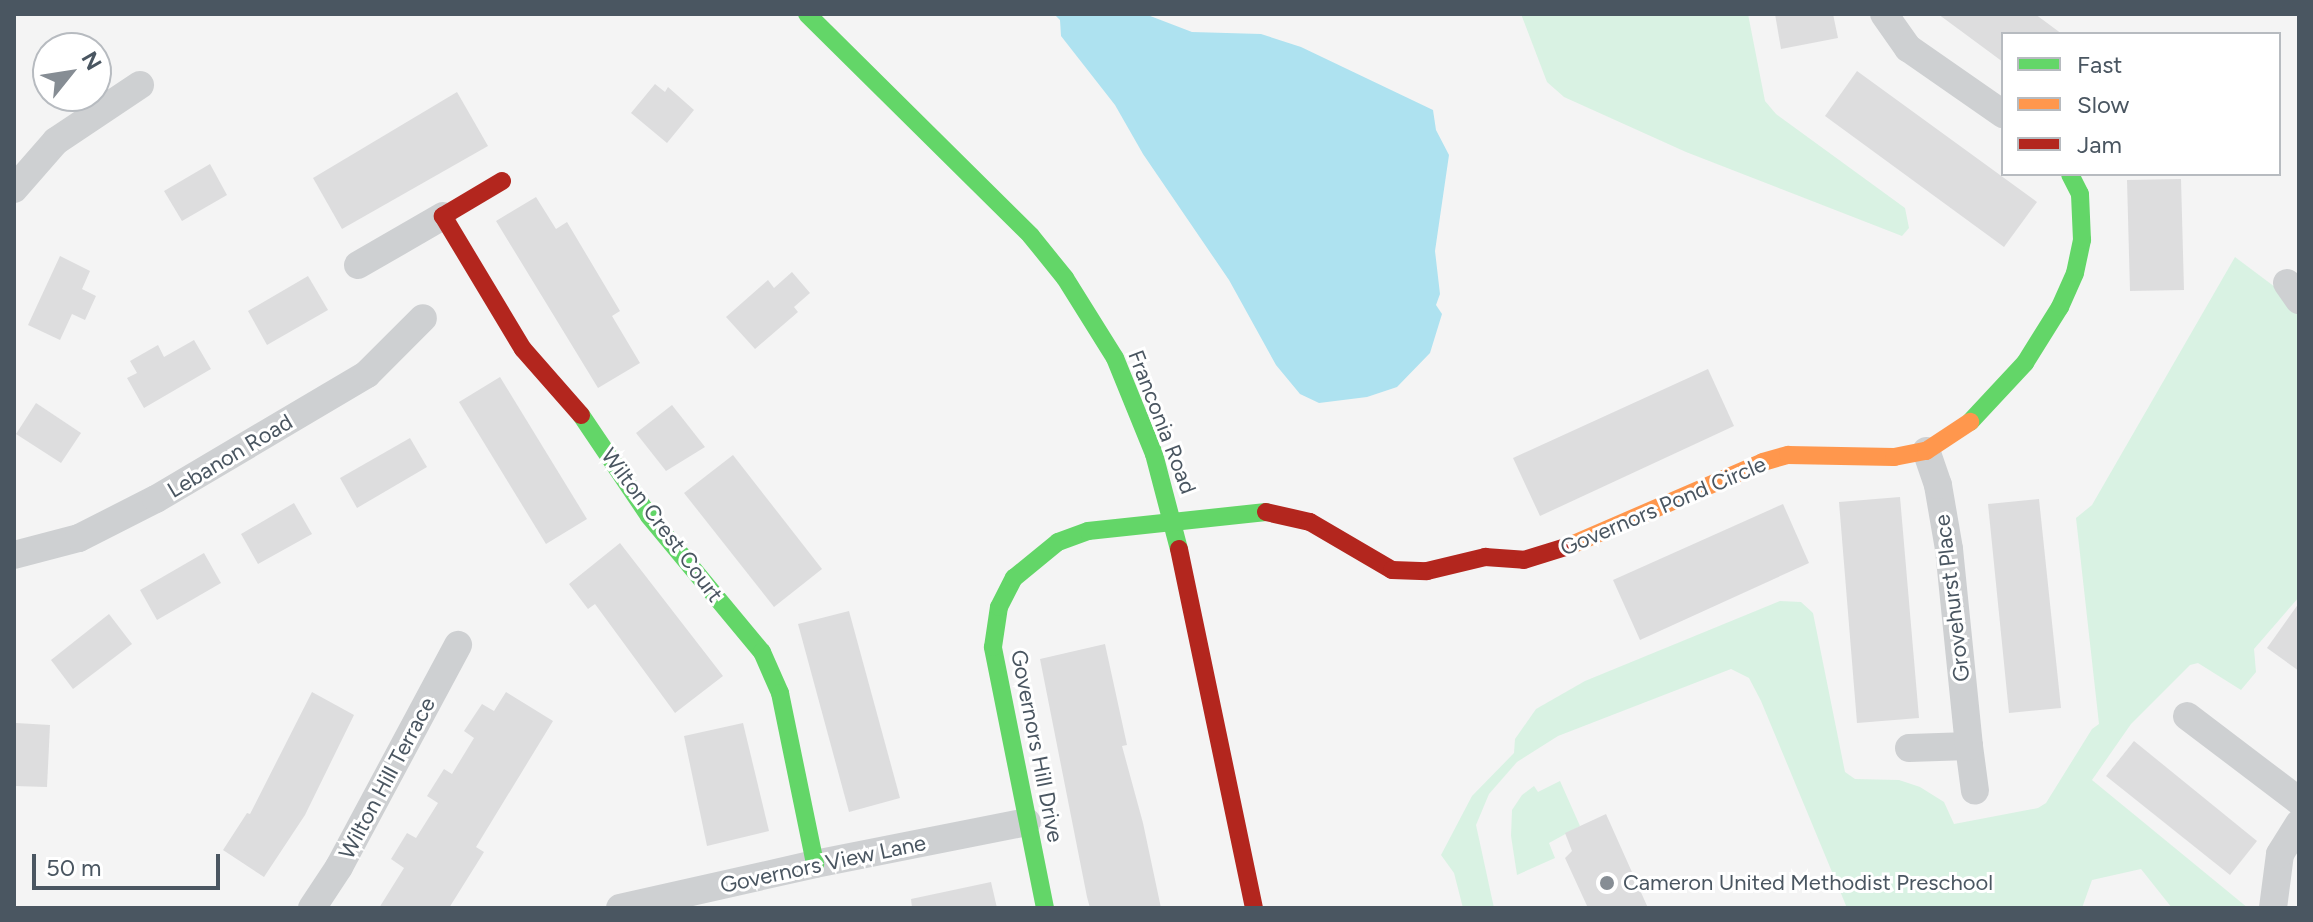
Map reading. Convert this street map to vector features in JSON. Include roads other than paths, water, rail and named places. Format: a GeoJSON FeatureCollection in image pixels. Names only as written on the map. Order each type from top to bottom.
{"type":"FeatureCollection","features":[{"type":"Feature","properties":{"kind":"street","name":"Franconia Road"},"geometry":{"type":"LineString","coordinates":[[807,14],[993,195],[1065,278],[1123,377],[1154,454],[1173,520],[1254,908]]}},
{"type":"Feature","properties":{"kind":"street"},"geometry":{"type":"LineString","coordinates":[[1884,14],[1908,48],[2001,113]]}},
{"type":"Feature","properties":{"kind":"street"},"geometry":{"type":"LineString","coordinates":[[14,189],[56,141],[140,85]]}},
{"type":"Feature","properties":{"kind":"street","name":"Governors Pond Circle"},"geometry":{"type":"LineString","coordinates":[[1173,520],[1267,512],[1310,522],[1392,570],[1427,571],[1485,557],[1524,560],[1548,555],[1763,462],[1788,455],[1894,457],[1926,451],[1978,416],[2025,363],[2060,307],[2075,273],[2082,240],[2080,194],[2071,176]]}},
{"type":"Feature","properties":{"kind":"street"},"geometry":{"type":"LineString","coordinates":[[358,265],[502,181]]}},
{"type":"Feature","properties":{"kind":"street","name":"Wilton Crest Court"},"geometry":{"type":"LineString","coordinates":[[443,216],[523,349],[580,413],[649,516],[762,652],[780,693],[815,864]]}},
{"type":"Feature","properties":{"kind":"street","name":"Lebanon Road"},"geometry":{"type":"LineString","coordinates":[[14,555],[79,538],[156,499],[367,374],[423,318]]}},
{"type":"Feature","properties":{"kind":"street","name":"Grovehurst Place"},"geometry":{"type":"LineString","coordinates":[[1926,451],[1938,485],[1949,549],[1975,791]]}},
{"type":"Feature","properties":{"kind":"street","name":"Governors Hill Drive"},"geometry":{"type":"LineString","coordinates":[[1045,908],[993,647],[999,607],[1014,578],[1058,542],[1088,531],[1173,520]]}},
{"type":"Feature","properties":{"kind":"street","name":"Wilton Hill Terrace"},"geometry":{"type":"LineString","coordinates":[[312,908],[339,867],[458,645]]}},
{"type":"Feature","properties":{"kind":"street"},"geometry":{"type":"LineString","coordinates":[[2187,716],[2299,801]]}},
{"type":"Feature","properties":{"kind":"street"},"geometry":{"type":"LineString","coordinates":[[1909,748],[1969,746]]}},
{"type":"Feature","properties":{"kind":"street","name":"Governors View Lane"},"geometry":{"type":"LineString","coordinates":[[620,908],[815,864],[1027,822]]}},
{"type":"Feature","properties":{"kind":"street"},"geometry":{"type":"LineString","coordinates":[[2273,908],[2280,854],[2299,824]]}},
{"type":"Feature","properties":{"kind":"water"},"geometry":{"type":"Polygon","coordinates":[[[1054,14],[1145,14],[1192,32],[1261,34],[1301,47],[1433,110],[1436,130],[1449,155],[1435,251],[1440,294],[1436,305],[1442,314],[1430,353],[1397,387],[1367,397],[1319,403],[1300,394],[1276,365],[1229,280],[1143,154],[1115,105],[1061,36],[1060,20],[1054,14]]]}},
{"type":"Feature","properties":{"kind":"place","name":"Cameron United Methodist Preschool"},"geometry":{"type":"Point","coordinates":[1607,883]}}]}
